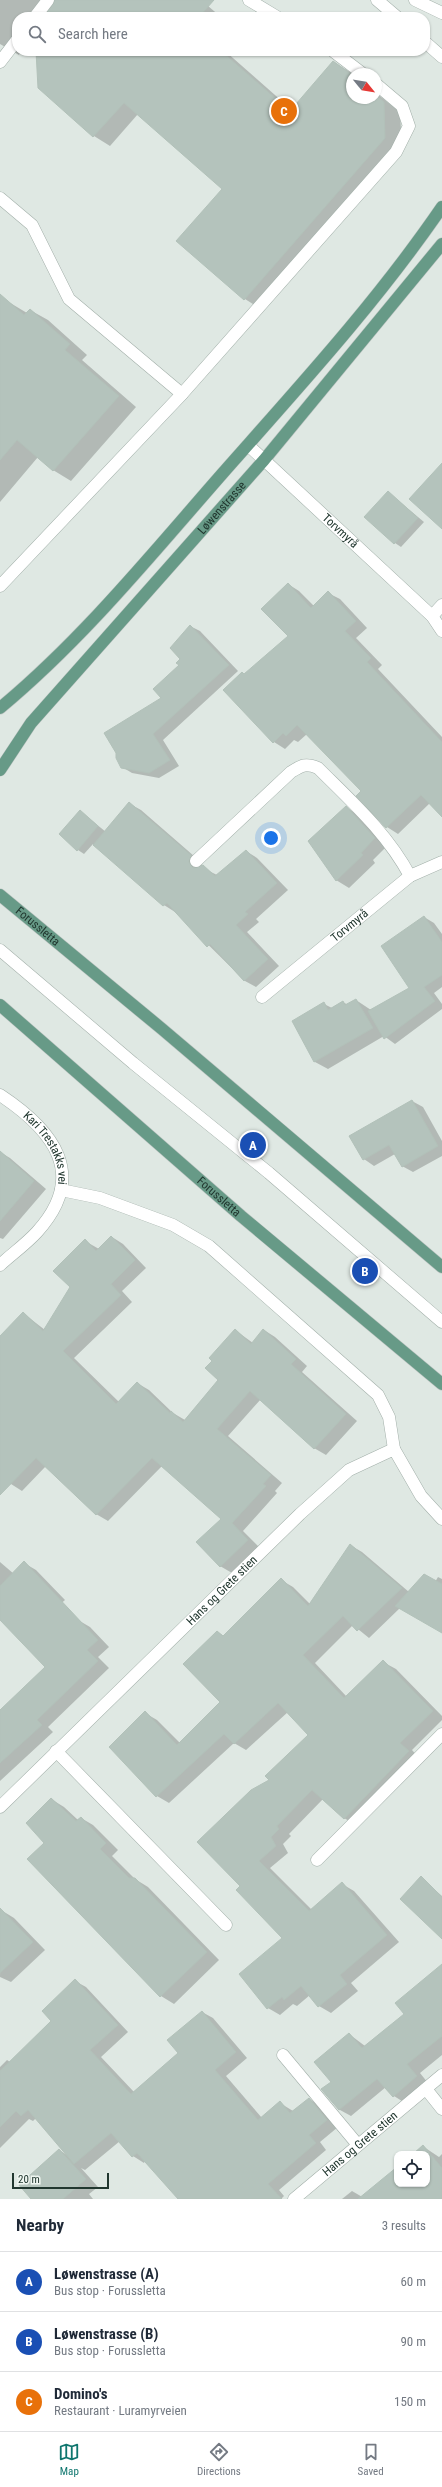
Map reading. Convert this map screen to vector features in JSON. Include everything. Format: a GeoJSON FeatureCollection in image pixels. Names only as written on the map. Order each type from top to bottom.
{"type":"FeatureCollection","features":[{"type":"Feature","properties":{"kind":"main road","name":"Løwenstrasse"},"geometry":{"type":"LineString","coordinates":[[0,708],[36,678],[97,617],[248,445],[367,305],[422,236],[442,207]]}},
{"type":"Feature","properties":{"kind":"main road","name":"Løwenstrasse"},"geometry":{"type":"LineString","coordinates":[[0,770],[31,723],[264,460],[442,244]]}},
{"type":"Feature","properties":{"kind":"main road","name":"Forussletta"},"geometry":{"type":"LineString","coordinates":[[0,895],[162,1029],[442,1267]]}},
{"type":"Feature","properties":{"kind":"main road","name":"Forussletta"},"geometry":{"type":"LineString","coordinates":[[0,1005],[223,1200],[442,1384]]}},
{"type":"Feature","properties":{"kind":"street"},"geometry":{"type":"LineString","coordinates":[[39,12],[48,0]]}},
{"type":"Feature","properties":{"kind":"street"},"geometry":{"type":"LineString","coordinates":[[249,0],[269,12]]}},
{"type":"Feature","properties":{"kind":"street"},"geometry":{"type":"LineString","coordinates":[[377,0],[390,12]]}},
{"type":"Feature","properties":{"kind":"street"},"geometry":{"type":"LineString","coordinates":[[415,0],[442,13]]}},
{"type":"Feature","properties":{"kind":"street"},"geometry":{"type":"LineString","coordinates":[[0,62],[12,46]]}},
{"type":"Feature","properties":{"kind":"street"},"geometry":{"type":"LineString","coordinates":[[430,46],[442,57]]}},
{"type":"Feature","properties":{"kind":"street"},"geometry":{"type":"LineString","coordinates":[[340,56],[355,68]]}},
{"type":"Feature","properties":{"kind":"street"},"geometry":{"type":"LineString","coordinates":[[0,586],[182,394],[396,152],[409,126],[402,106],[382,89]]}},
{"type":"Feature","properties":{"kind":"street"},"geometry":{"type":"LineString","coordinates":[[0,198],[32,225],[69,299],[182,394]]}},
{"type":"Feature","properties":{"kind":"street","name":"Torvmyrå"},"geometry":{"type":"LineString","coordinates":[[248,445],[432,616],[442,631]]}},
{"type":"Feature","properties":{"kind":"street"},"geometry":{"type":"LineString","coordinates":[[432,616],[442,605]]}},
{"type":"Feature","properties":{"kind":"street"},"geometry":{"type":"LineString","coordinates":[[196,861],[291,772],[302,764],[310,764],[318,768],[374,822],[400,858],[410,876]]}},
{"type":"Feature","properties":{"kind":"street","name":"Torvmyrå"},"geometry":{"type":"LineString","coordinates":[[262,997],[410,876],[442,862]]}},
{"type":"Feature","properties":{"kind":"street"},"geometry":{"type":"LineString","coordinates":[[0,950],[133,1063],[269,1172],[442,1322]]}},
{"type":"Feature","properties":{"kind":"street","name":"Kari Trestakks vei"},"geometry":{"type":"LineString","coordinates":[[0,1095],[24,1111],[56,1147],[61,1166],[61,1190],[50,1216],[37,1233],[0,1265]]}},
{"type":"Feature","properties":{"kind":"street"},"geometry":{"type":"LineString","coordinates":[[61,1190],[100,1198],[173,1225],[209,1246],[378,1395],[389,1417],[394,1449],[421,1496],[442,1519]]}},
{"type":"Feature","properties":{"kind":"street","name":"Hans og Grete stien"},"geometry":{"type":"LineString","coordinates":[[0,1807],[295,1519],[348,1470],[394,1449]]}},
{"type":"Feature","properties":{"kind":"street"},"geometry":{"type":"LineString","coordinates":[[318,1860],[442,1734]]}},
{"type":"Feature","properties":{"kind":"street"},"geometry":{"type":"LineString","coordinates":[[56,1752],[226,1925]]}},
{"type":"Feature","properties":{"kind":"street"},"geometry":{"type":"LineString","coordinates":[[282,2055],[358,2145]]}},
{"type":"Feature","properties":{"kind":"street","name":"Hans og Grete stien"},"geometry":{"type":"LineString","coordinates":[[294,2199],[442,2075]]}},
{"type":"Feature","properties":{"kind":"street"},"geometry":{"type":"LineString","coordinates":[[426,2089],[442,2109]]}},
{"type":"Feature","properties":{"kind":"building"},"geometry":{"type":"Polygon","coordinates":[[[55,0],[214,0],[203,12],[47,12],[55,0]]]}},
{"type":"Feature","properties":{"kind":"building"},"geometry":{"type":"Polygon","coordinates":[[[36,56],[227,56],[290,111],[333,61],[346,71],[346,104],[382,104],[382,100],[384,102],[385,138],[244,300],[176,241],[222,189],[124,103],[93,137],[38,88],[36,56]]]}},
{"type":"Feature","properties":{"kind":"building"},"geometry":{"type":"Polygon","coordinates":[[[0,294],[24,315],[30,309],[70,344],[65,350],[119,396],[53,471],[17,440],[0,460],[0,294]]]}},
{"type":"Feature","properties":{"kind":"building"},"geometry":{"type":"Polygon","coordinates":[[[442,463],[442,529],[409,499],[442,463]]]}},
{"type":"Feature","properties":{"kind":"building"},"geometry":{"type":"Polygon","coordinates":[[[388,491],[418,518],[394,544],[364,517],[388,491]]]}},
{"type":"Feature","properties":{"kind":"building"},"geometry":{"type":"Polygon","coordinates":[[[288,583],[311,608],[328,591],[356,621],[345,631],[371,658],[367,662],[442,742],[442,817],[421,795],[386,828],[356,796],[361,791],[297,725],[286,736],[283,733],[273,743],[223,690],[242,672],[244,674],[288,636],[261,609],[288,583]]]}},
{"type":"Feature","properties":{"kind":"building"},"geometry":{"type":"Polygon","coordinates":[[[190,625],[229,665],[153,734],[170,760],[149,773],[121,768],[116,758],[116,753],[104,733],[161,698],[153,689],[179,665],[176,663],[180,659],[170,648],[190,625]]]}},
{"type":"Feature","properties":{"kind":"building"},"geometry":{"type":"Polygon","coordinates":[[[129,802],[191,855],[189,862],[193,868],[203,865],[215,876],[246,850],[277,883],[245,912],[248,914],[236,925],[268,959],[244,981],[210,944],[207,947],[167,903],[163,906],[93,845],[129,802]]]}},
{"type":"Feature","properties":{"kind":"building"},"geometry":{"type":"Polygon","coordinates":[[[346,806],[375,838],[361,853],[363,855],[336,881],[308,841],[346,806]]]}},
{"type":"Feature","properties":{"kind":"building"},"geometry":{"type":"Polygon","coordinates":[[[80,810],[98,826],[77,851],[59,834],[80,810]]]}},
{"type":"Feature","properties":{"kind":"building"},"geometry":{"type":"Polygon","coordinates":[[[424,916],[442,942],[442,975],[424,987],[435,1001],[384,1039],[368,1011],[409,988],[381,946],[424,916]]]}},
{"type":"Feature","properties":{"kind":"building"},"geometry":{"type":"Polygon","coordinates":[[[356,999],[373,1028],[314,1062],[292,1021],[324,1002],[328,1010],[343,1001],[345,1005],[356,999]]]}},
{"type":"Feature","properties":{"kind":"building"},"geometry":{"type":"Polygon","coordinates":[[[412,1100],[438,1146],[402,1167],[389,1145],[363,1160],[349,1136],[412,1100]]]}},
{"type":"Feature","properties":{"kind":"building"},"geometry":{"type":"Polygon","coordinates":[[[0,1151],[34,1181],[0,1221],[0,1151]]]}},
{"type":"Feature","properties":{"kind":"building"},"geometry":{"type":"Polygon","coordinates":[[[111,1236],[135,1260],[111,1284],[121,1295],[63,1351],[116,1404],[137,1382],[170,1413],[171,1411],[183,1422],[218,1380],[205,1368],[212,1361],[209,1358],[235,1329],[251,1344],[263,1329],[296,1359],[291,1364],[346,1414],[314,1449],[250,1391],[217,1429],[271,1475],[263,1484],[266,1486],[232,1523],[248,1540],[220,1567],[196,1542],[221,1519],[152,1458],[96,1515],[36,1458],[0,1495],[0,1336],[23,1312],[43,1331],[70,1287],[53,1271],[85,1239],[96,1251],[111,1236]]]}},
{"type":"Feature","properties":{"kind":"building"},"geometry":{"type":"Polygon","coordinates":[[[350,1544],[402,1588],[357,1631],[343,1616],[303,1655],[344,1698],[383,1660],[433,1711],[400,1743],[409,1751],[344,1819],[312,1790],[277,1826],[279,1829],[271,1837],[276,1846],[259,1861],[309,1911],[342,1882],[387,1935],[340,1975],[347,1984],[318,2007],[301,1986],[284,2000],[282,1997],[267,2009],[239,1974],[282,1938],[236,1890],[240,1886],[197,1842],[251,1790],[269,1780],[265,1776],[308,1735],[278,1703],[234,1744],[224,1734],[156,1797],[109,1747],[145,1711],[177,1745],[220,1702],[183,1664],[217,1631],[223,1636],[281,1578],[308,1606],[350,1544]]]}},
{"type":"Feature","properties":{"kind":"building"},"geometry":{"type":"Polygon","coordinates":[[[24,1561],[98,1640],[87,1650],[98,1661],[37,1720],[42,1725],[0,1763],[0,1710],[45,1667],[0,1620],[0,1586],[24,1561]]]}},
{"type":"Feature","properties":{"kind":"building"},"geometry":{"type":"Polygon","coordinates":[[[424,1574],[442,1584],[442,1633],[395,1606],[424,1574]]]}},
{"type":"Feature","properties":{"kind":"building"},"geometry":{"type":"Polygon","coordinates":[[[51,1798],[76,1821],[81,1817],[106,1843],[100,1849],[129,1878],[135,1878],[207,1952],[160,1997],[27,1859],[44,1843],[26,1823],[51,1798]]]}},
{"type":"Feature","properties":{"kind":"building"},"geometry":{"type":"Polygon","coordinates":[[[421,1876],[442,1897],[442,1939],[400,1899],[421,1876]]]}},
{"type":"Feature","properties":{"kind":"building"},"geometry":{"type":"Polygon","coordinates":[[[0,1908],[33,1942],[0,1973],[0,1908]]]}},
{"type":"Feature","properties":{"kind":"building"},"geometry":{"type":"Polygon","coordinates":[[[442,1964],[442,2036],[407,2064],[417,2076],[393,2097],[377,2079],[339,2110],[321,2089],[331,2082],[314,2062],[349,2033],[362,2048],[404,2014],[395,2003],[442,1964]]]}},
{"type":"Feature","properties":{"kind":"building"},"geometry":{"type":"Polygon","coordinates":[[[75,1979],[118,2025],[90,2050],[131,2094],[178,2053],[167,2040],[202,2011],[236,2052],[215,2070],[258,2120],[280,2101],[290,2113],[309,2098],[327,2120],[309,2135],[316,2143],[268,2184],[282,2199],[178,2199],[137,2153],[132,2157],[111,2133],[74,2164],[28,2110],[21,2116],[16,2111],[0,2127],[0,2071],[51,2021],[42,2011],[75,1979]]]}},
{"type":"Feature","properties":{"kind":"building"},"geometry":{"type":"Polygon","coordinates":[[[423,2145],[428,2151],[416,2151],[423,2145]]]}},
{"type":"Feature","properties":{"kind":"building"},"geometry":{"type":"Polygon","coordinates":[[[59,2149],[86,2179],[63,2199],[31,2199],[19,2185],[59,2149]]]}},
{"type":"Feature","properties":{"kind":"building"},"geometry":{"type":"Polygon","coordinates":[[[430,2153],[442,2168],[442,2199],[358,2199],[394,2169],[394,2187],[430,2187],[430,2153]]]}},
{"type":"Feature","properties":{"kind":"place","name":"Domino's"},"geometry":{"type":"Point","coordinates":[284,111]}},
{"type":"Feature","properties":{"kind":"place","name":"Løwenstrasse (A)"},"geometry":{"type":"Point","coordinates":[253,1145]}},
{"type":"Feature","properties":{"kind":"place","name":"Løwenstrasse (B)"},"geometry":{"type":"Point","coordinates":[365,1271]}}]}
